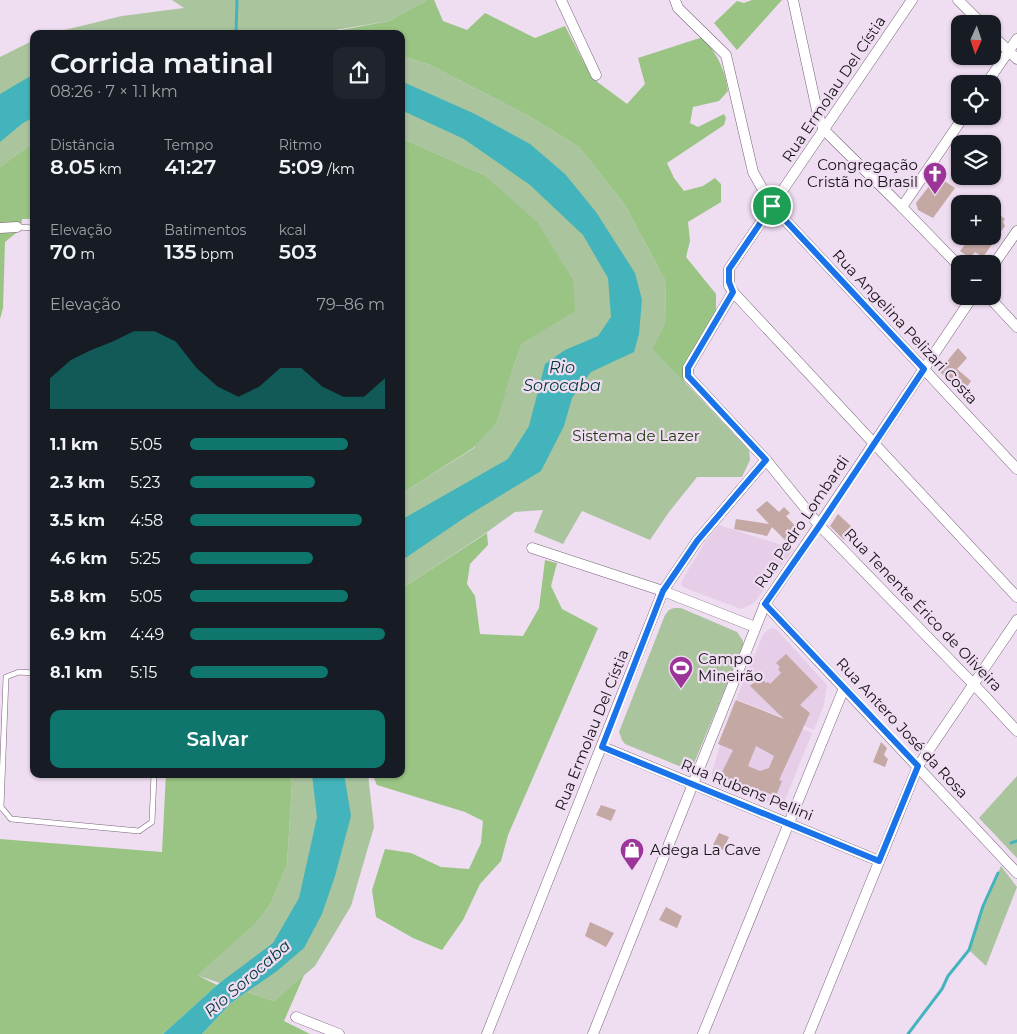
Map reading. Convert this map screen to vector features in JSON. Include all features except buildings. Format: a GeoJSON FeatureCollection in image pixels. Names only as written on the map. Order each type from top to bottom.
{"type":"FeatureCollection","features":[{"type":"Feature","properties":{"kind":"street"},"geometry":{"type":"LineString","coordinates":[[561,0],[596,75]]}},
{"type":"Feature","properties":{"kind":"street","name":"Rua Angelina Pelizari Costa"},"geometry":{"type":"LineString","coordinates":[[675,0],[678,8],[726,55],[753,172],[772,206],[1017,469]]}},
{"type":"Feature","properties":{"kind":"street"},"geometry":{"type":"LineString","coordinates":[[793,0],[818,115],[824,130],[902,206],[951,258]]}},
{"type":"Feature","properties":{"kind":"street","name":"Rua Ermolau Del Cístia"},"geometry":{"type":"LineString","coordinates":[[733,292],[729,282],[729,269],[912,0]]}},
{"type":"Feature","properties":{"kind":"street"},"geometry":{"type":"LineString","coordinates":[[958,0],[973,15]]}},
{"type":"Feature","properties":{"kind":"street"},"geometry":{"type":"LineString","coordinates":[[992,75],[1017,38]]}},
{"type":"Feature","properties":{"kind":"street"},"geometry":{"type":"LineString","coordinates":[[1001,42],[1017,59]]}},
{"type":"Feature","properties":{"kind":"street"},"geometry":{"type":"LineString","coordinates":[[902,206],[958,125]]}},
{"type":"Feature","properties":{"kind":"street"},"geometry":{"type":"LineString","coordinates":[[0,228],[17,227]]}},
{"type":"Feature","properties":{"kind":"street"},"geometry":{"type":"LineString","coordinates":[[1000,255],[1017,231]]}},
{"type":"Feature","properties":{"kind":"street"},"geometry":{"type":"LineString","coordinates":[[733,292],[1017,597]]}},
{"type":"Feature","properties":{"kind":"street","name":"Rua Tenente Érico de Oliveira"},"geometry":{"type":"LineString","coordinates":[[733,292],[688,368],[688,376],[766,460],[820,525],[1017,731]]}},
{"type":"Feature","properties":{"kind":"street","name":"Rua Pedro Lombardi"},"geometry":{"type":"LineString","coordinates":[[592,1034],[765,604],[967,305]]}},
{"type":"Feature","properties":{"kind":"street"},"geometry":{"type":"LineString","coordinates":[[996,305],[1017,327]]}},
{"type":"Feature","properties":{"kind":"street","name":"Rua Ermolau Del Cístia"},"geometry":{"type":"LineString","coordinates":[[487,1034],[663,591],[697,541],[766,460]]}},
{"type":"Feature","properties":{"kind":"street"},"geometry":{"type":"LineString","coordinates":[[532,548],[663,591],[755,627]]}},
{"type":"Feature","properties":{"kind":"street","name":"Rua Antero José da Rosa"},"geometry":{"type":"LineString","coordinates":[[765,604],[1014,870]]}},
{"type":"Feature","properties":{"kind":"street"},"geometry":{"type":"LineString","coordinates":[[809,1034],[918,766],[1017,620]]}},
{"type":"Feature","properties":{"kind":"street"},"geometry":{"type":"LineString","coordinates":[[703,1034],[844,688]]}},
{"type":"Feature","properties":{"kind":"street","name":"Rua Rubens Pellini"},"geometry":{"type":"LineString","coordinates":[[602,747],[879,861]]}},
{"type":"Feature","properties":{"kind":"street"},"geometry":{"type":"LineString","coordinates":[[296,1017],[339,1034]]}},
{"type":"Feature","properties":{"kind":"lane"},"geometry":{"type":"LineString","coordinates":[[17,227],[30,228]]}},
{"type":"Feature","properties":{"kind":"lane"},"geometry":{"type":"LineString","coordinates":[[30,673],[19,672],[6,677],[1,807],[11,819],[138,831],[152,822],[154,778]]}},
{"type":"Feature","properties":{"kind":"shaded area"},"geometry":{"type":"Polygon","coordinates":[[[719,525],[794,549],[754,603],[741,609],[682,586],[681,582],[705,542],[719,525]]]}},
{"type":"Feature","properties":{"kind":"shaded area"},"geometry":{"type":"Polygon","coordinates":[[[772,628],[776,629],[827,685],[824,704],[814,730],[736,699],[763,635],[772,628]]]}},
{"type":"Feature","properties":{"kind":"shaded area"},"geometry":{"type":"Polygon","coordinates":[[[734,700],[812,733],[785,800],[779,804],[771,803],[714,780],[712,777],[734,700]]]}},
{"type":"Feature","properties":{"kind":"green space"},"geometry":{"type":"Polygon","coordinates":[[[172,0],[427,0],[389,21],[335,30],[64,30],[122,16],[184,8],[172,0]]]}},
{"type":"Feature","properties":{"kind":"green space"},"geometry":{"type":"Polygon","coordinates":[[[427,0],[434,0],[443,21],[467,30],[485,13],[535,38],[565,26],[592,78],[627,104],[645,84],[638,58],[703,37],[720,62],[728,91],[719,101],[693,107],[690,123],[698,127],[724,114],[726,118],[724,125],[667,163],[674,178],[684,191],[703,186],[715,178],[721,184],[721,202],[688,222],[690,241],[686,257],[716,294],[716,313],[685,369],[684,382],[653,349],[665,323],[666,282],[625,205],[579,147],[529,116],[430,65],[405,57],[405,30],[341,30],[389,21],[427,0]]]}},
{"type":"Feature","properties":{"kind":"green space"},"geometry":{"type":"Polygon","coordinates":[[[752,0],[782,0],[737,50],[714,23],[737,1],[744,3],[752,0]]]}},
{"type":"Feature","properties":{"kind":"green space"},"geometry":{"type":"Polygon","coordinates":[[[30,42],[30,145],[0,167],[0,57],[30,42]]]}},
{"type":"Feature","properties":{"kind":"green space","name":"Sistema de Lazer"},"geometry":{"type":"Polygon","coordinates":[[[405,57],[430,65],[529,116],[579,147],[625,205],[666,282],[665,323],[654,349],[749,450],[750,460],[742,477],[697,477],[669,512],[650,540],[582,511],[563,544],[534,532],[543,510],[515,512],[405,586],[405,491],[474,448],[512,370],[522,344],[575,310],[484,175],[405,140],[405,57]]]}},
{"type":"Feature","properties":{"kind":"green space"},"geometry":{"type":"Polygon","coordinates":[[[405,140],[484,175],[537,222],[573,280],[575,311],[522,344],[496,423],[473,448],[405,491],[405,140]]]}},
{"type":"Feature","properties":{"kind":"green space"},"geometry":{"type":"Polygon","coordinates":[[[30,145],[30,219],[22,219],[21,229],[5,242],[3,308],[0,319],[0,167],[30,145]]]}},
{"type":"Feature","properties":{"kind":"green space"},"geometry":{"type":"Polygon","coordinates":[[[487,533],[488,545],[470,564],[467,584],[475,596],[480,634],[523,636],[539,608],[545,560],[557,563],[551,586],[562,609],[598,628],[508,835],[501,861],[480,884],[463,920],[442,950],[413,938],[376,917],[372,890],[385,849],[411,853],[441,867],[469,869],[481,843],[483,821],[465,812],[377,785],[374,778],[405,778],[405,586],[487,533]]]}},
{"type":"Feature","properties":{"kind":"green space","name":"Campo Mineirão"},"geometry":{"type":"Polygon","coordinates":[[[674,608],[681,608],[737,632],[743,641],[743,646],[694,763],[692,766],[684,768],[625,744],[619,732],[665,615],[674,608]]]}},
{"type":"Feature","properties":{"kind":"green space"},"geometry":{"type":"Polygon","coordinates":[[[1017,776],[1017,858],[979,818],[1017,776]]]}},
{"type":"Feature","properties":{"kind":"green space"},"geometry":{"type":"Polygon","coordinates":[[[166,778],[290,778],[292,783],[287,865],[271,903],[257,922],[197,975],[217,985],[163,1034],[0,1034],[0,839],[162,852],[166,778]]]}},
{"type":"Feature","properties":{"kind":"green space"},"geometry":{"type":"Polygon","coordinates":[[[290,778],[368,778],[374,827],[351,906],[315,966],[274,1001],[196,975],[257,922],[271,903],[287,865],[292,783],[290,778]]]}},
{"type":"Feature","properties":{"kind":"green space"},"geometry":{"type":"Polygon","coordinates":[[[1001,866],[1017,887],[986,966],[969,950],[983,906],[1001,866]]]}},
{"type":"Feature","properties":{"kind":"green space"},"geometry":{"type":"Polygon","coordinates":[[[304,975],[284,1021],[310,1034],[202,1034],[231,1003],[247,992],[274,1001],[304,975]]]}},
{"type":"Feature","properties":{"kind":"water"},"geometry":{"type":"Polygon","coordinates":[[[30,76],[30,119],[0,142],[0,94],[30,76]]]}},
{"type":"Feature","properties":{"kind":"water","name":"Rio Sorocaba"},"geometry":{"type":"Polygon","coordinates":[[[405,83],[475,114],[530,144],[565,174],[596,212],[635,273],[642,300],[639,334],[634,352],[591,372],[572,398],[564,426],[541,471],[467,516],[405,558],[405,518],[508,459],[529,426],[545,364],[565,350],[598,336],[611,317],[608,278],[583,235],[530,185],[464,139],[405,112],[405,83]]]}},
{"type":"Feature","properties":{"kind":"water","name":"Rio Sorocaba"},"geometry":{"type":"Polygon","coordinates":[[[312,778],[345,778],[351,816],[335,876],[322,914],[304,948],[277,971],[231,1003],[202,1034],[163,1034],[217,985],[273,943],[299,898],[317,817],[312,778]]]}},
{"type":"Feature","properties":{"kind":"waterway"},"geometry":{"type":"LineString","coordinates":[[236,30],[237,0]]}},
{"type":"Feature","properties":{"kind":"waterway"},"geometry":{"type":"LineString","coordinates":[[1011,843],[1017,841]]}},
{"type":"Feature","properties":{"kind":"waterway"},"geometry":{"type":"LineString","coordinates":[[908,1034],[942,989],[948,976],[969,950],[983,906],[998,873]]}},
{"type":"Feature","properties":{"kind":"place","name":"Congregação Cristã no Brasil"},"geometry":{"type":"Point","coordinates":[935,195]}},
{"type":"Feature","properties":{"kind":"place","name":"Campo Mineirão"},"geometry":{"type":"Point","coordinates":[681,689]}},
{"type":"Feature","properties":{"kind":"place","name":"Adega La Cave"},"geometry":{"type":"Point","coordinates":[632,871]}},
{"type":"Feature","properties":{"kind":"route"},"geometry":{"type":"LineString","coordinates":[[772,206],[924,369],[765,604],[918,766],[879,861],[602,747],[663,591],[697,541],[766,460],[688,376],[688,368],[733,292],[729,282],[729,269],[772,206]]}}]}
